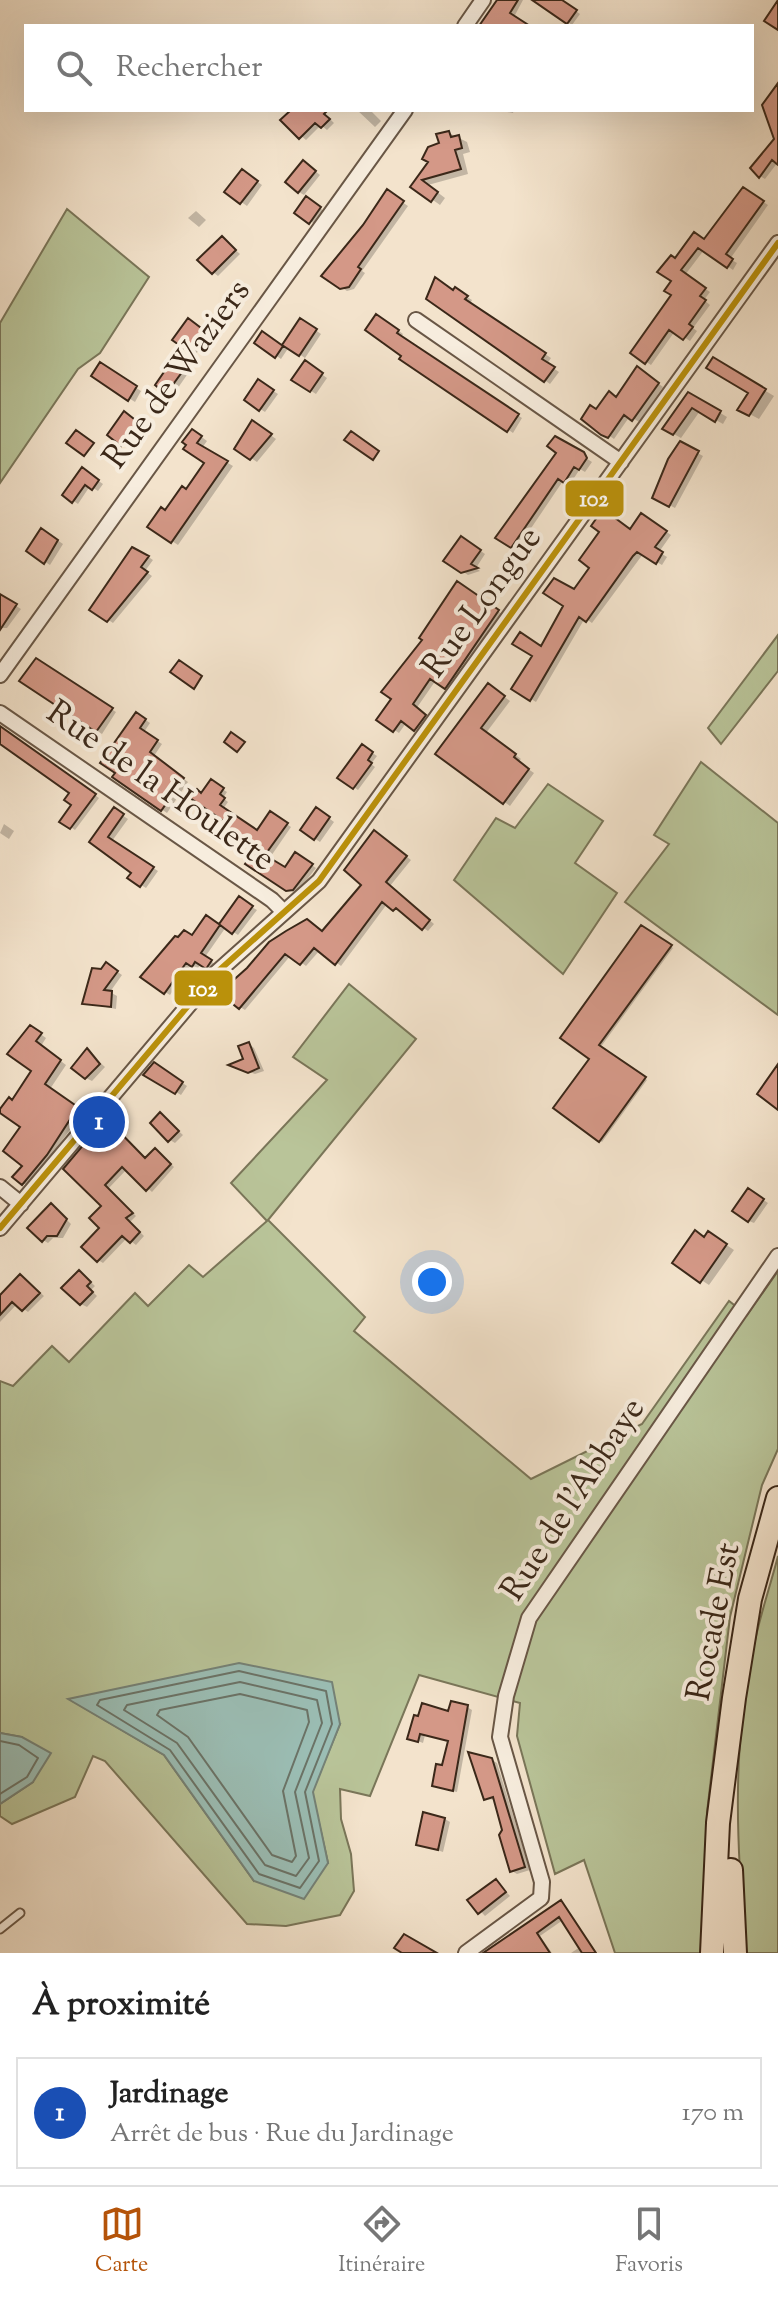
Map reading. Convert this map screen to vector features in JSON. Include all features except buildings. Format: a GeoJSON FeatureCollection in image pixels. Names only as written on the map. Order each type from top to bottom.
{"type":"FeatureCollection","features":[{"type":"Feature","properties":{"kind":"main road","name":"Rocade Est"},"geometry":{"type":"LineString","coordinates":[[727,1761],[750,1599],[778,1498]]}},
{"type":"Feature","properties":{"kind":"main road"},"geometry":{"type":"LineString","coordinates":[[712,1953],[718,1823],[727,1761]]}},
{"type":"Feature","properties":{"kind":"main road"},"geometry":{"type":"LineString","coordinates":[[727,1761],[735,1953]]}},
{"type":"Feature","properties":{"kind":"street"},"geometry":{"type":"LineString","coordinates":[[466,24],[483,0]]}},
{"type":"Feature","properties":{"kind":"street","name":"Rue de Waziers"},"geometry":{"type":"LineString","coordinates":[[0,675],[404,112]]}},
{"type":"Feature","properties":{"kind":"street","name":"Rue Longue"},"geometry":{"type":"LineString","coordinates":[[0,1228],[215,974],[319,881],[778,243]]}},
{"type":"Feature","properties":{"kind":"street"},"geometry":{"type":"LineString","coordinates":[[416,320],[621,462]]}},
{"type":"Feature","properties":{"kind":"street","name":"Rue de la Houlette"},"geometry":{"type":"LineString","coordinates":[[0,713],[272,900],[284,912]]}},
{"type":"Feature","properties":{"kind":"street"},"geometry":{"type":"LineString","coordinates":[[0,1187],[21,1204]]}},
{"type":"Feature","properties":{"kind":"street","name":"Rue de l'Abbaye"},"geometry":{"type":"LineString","coordinates":[[466,1953],[541,1898],[542,1882],[500,1737],[506,1696],[529,1618],[778,1256]]}},
{"type":"Feature","properties":{"kind":"lane"},"geometry":{"type":"LineString","coordinates":[[0,1929],[20,1913]]}},
{"type":"Feature","properties":{"kind":"green space"},"geometry":{"type":"Polygon","coordinates":[[[67,209],[149,277],[100,353],[78,369],[0,483],[0,323],[67,209]]]}},
{"type":"Feature","properties":{"kind":"green space"},"geometry":{"type":"Polygon","coordinates":[[[778,635],[778,671],[721,744],[708,728],[778,635]]]}},
{"type":"Feature","properties":{"kind":"green space"},"geometry":{"type":"Polygon","coordinates":[[[701,762],[778,823],[778,1015],[625,902],[669,844],[654,835],[701,762]]]}},
{"type":"Feature","properties":{"kind":"green space"},"geometry":{"type":"Polygon","coordinates":[[[548,784],[603,821],[575,863],[617,893],[563,974],[454,880],[496,818],[515,828],[548,784]]]}},
{"type":"Feature","properties":{"kind":"green space"},"geometry":{"type":"Polygon","coordinates":[[[349,984],[416,1039],[268,1220],[365,1317],[354,1331],[531,1479],[642,1424],[729,1301],[747,1315],[778,1271],[778,1449],[762,1485],[730,1617],[707,1812],[703,1953],[615,1953],[584,1860],[555,1874],[517,1736],[520,1703],[419,1675],[370,1796],[340,1789],[341,1819],[351,1854],[354,1891],[340,1915],[286,1926],[247,1924],[105,1761],[93,1756],[75,1797],[12,1824],[0,1816],[0,1804],[33,1782],[22,1737],[0,1733],[0,1381],[13,1386],[52,1346],[69,1362],[135,1293],[148,1306],[189,1265],[203,1277],[267,1221],[231,1183],[327,1080],[293,1057],[349,984]],[[69,1699],[164,1755],[254,1881],[328,1863],[312,1792],[340,1724],[69,1699]]]}},
{"type":"Feature","properties":{"kind":"green space"},"geometry":{"type":"Polygon","coordinates":[[[778,1556],[778,1953],[746,1953],[738,1839],[741,1725],[755,1638],[778,1556]]]}},
{"type":"Feature","properties":{"kind":"water"},"geometry":{"type":"Polygon","coordinates":[[[239,1663],[332,1682],[340,1724],[313,1792],[328,1863],[304,1899],[254,1881],[164,1755],[68,1699],[239,1663]]]}},
{"type":"Feature","properties":{"kind":"water"},"geometry":{"type":"Polygon","coordinates":[[[0,1733],[22,1737],[51,1753],[33,1782],[0,1804],[0,1733]]]}},
{"type":"Feature","properties":{"kind":"transit line","name":"102"},"geometry":{"type":"LineString","coordinates":[[0,1228],[215,974],[319,881],[778,243]]}},
{"type":"Feature","properties":{"kind":"place","name":"Jardinage"},"geometry":{"type":"Point","coordinates":[99,1122]}}]}
